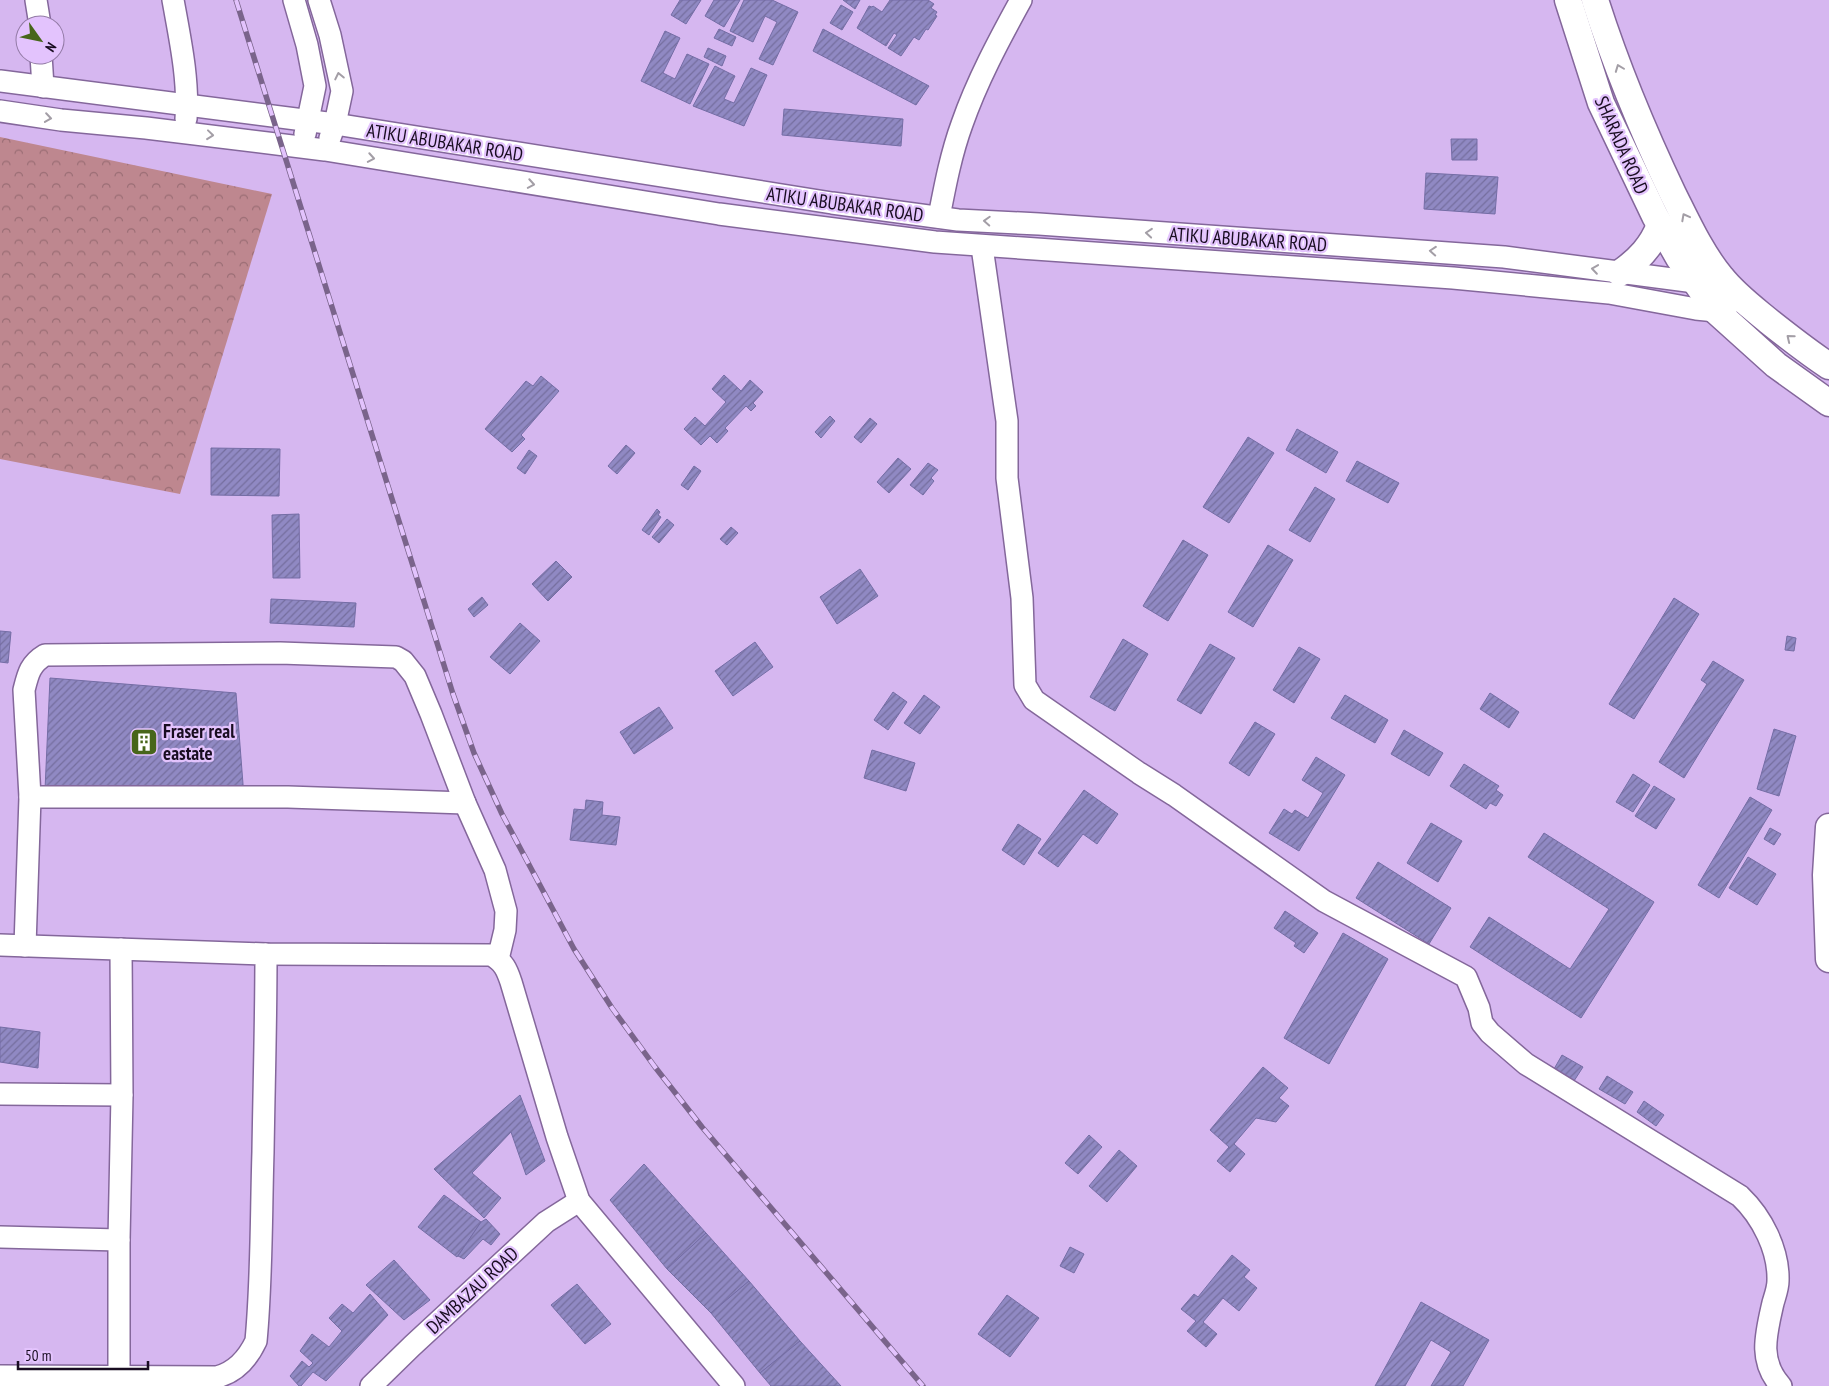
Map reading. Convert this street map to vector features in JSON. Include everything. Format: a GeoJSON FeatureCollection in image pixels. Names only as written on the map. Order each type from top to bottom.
{"type":"FeatureCollection","features":[{"type":"Feature","properties":{"kind":"main road","name":"SHARADA ROAD"},"geometry":{"type":"LineString","coordinates":[[1568,0],[1601,103],[1660,225],[1695,282],[1716,311],[1776,365],[1829,404]]}},
{"type":"Feature","properties":{"kind":"main road"},"geometry":{"type":"LineString","coordinates":[[1595,0],[1626,88],[1686,220],[1711,264],[1720,277],[1744,302],[1826,363]]}},
{"type":"Feature","properties":{"kind":"main road"},"geometry":{"type":"LineString","coordinates":[[1620,273],[1640,257],[1656,235],[1660,225]]}},
{"type":"Feature","properties":{"kind":"main road"},"geometry":{"type":"LineString","coordinates":[[1829,827],[1826,875],[1829,959]]}},
{"type":"Feature","properties":{"kind":"street"},"geometry":{"type":"LineString","coordinates":[[36,0],[38,15]]}},
{"type":"Feature","properties":{"kind":"street"},"geometry":{"type":"LineString","coordinates":[[173,0],[181,45],[187,104],[185,133]]}},
{"type":"Feature","properties":{"kind":"street"},"geometry":{"type":"LineString","coordinates":[[294,0],[316,86],[302,146]]}},
{"type":"Feature","properties":{"kind":"street"},"geometry":{"type":"LineString","coordinates":[[319,0],[330,35],[342,91],[335,124],[325,150]]}},
{"type":"Feature","properties":{"kind":"street"},"geometry":{"type":"LineString","coordinates":[[939,217],[961,126],[976,88],[1021,0]]}},
{"type":"Feature","properties":{"kind":"street"},"geometry":{"type":"LineString","coordinates":[[42,65],[43,87]]}},
{"type":"Feature","properties":{"kind":"street","name":"ATIKU ABUBAKAR ROAD"},"geometry":{"type":"LineString","coordinates":[[0,81],[335,124],[832,203],[939,217],[1504,257],[1695,282],[1720,277]]}},
{"type":"Feature","properties":{"kind":"street"},"geometry":{"type":"LineString","coordinates":[[0,111],[61,120],[302,146],[421,167],[478,174],[719,214],[884,236],[982,246],[1253,263],[1519,284],[1609,293],[1716,311],[1744,302]]}},
{"type":"Feature","properties":{"kind":"street"},"geometry":{"type":"LineString","coordinates":[[982,246],[1007,421],[1007,478],[1022,598],[1025,685],[1034,700],[1324,900],[1466,977],[1479,1008],[1482,1023],[1490,1033],[1526,1064],[1740,1196],[1753,1208],[1762,1223],[1773,1250],[1778,1271],[1778,1283],[1767,1328],[1765,1349],[1767,1365],[1772,1376],[1781,1386]]}},
{"type":"Feature","properties":{"kind":"street"},"geometry":{"type":"LineString","coordinates":[[25,946],[30,797],[24,690],[30,668],[36,660],[45,655],[280,653],[396,657],[403,661],[415,676],[465,803],[495,870],[506,911],[505,930],[498,959]]}},
{"type":"Feature","properties":{"kind":"street"},"geometry":{"type":"LineString","coordinates":[[30,797],[288,797],[465,803]]}},
{"type":"Feature","properties":{"kind":"street"},"geometry":{"type":"LineString","coordinates":[[0,945],[266,954],[491,955],[498,959],[504,965],[511,982],[579,1201],[734,1386]]}},
{"type":"Feature","properties":{"kind":"street"},"geometry":{"type":"LineString","coordinates":[[119,1376],[122,1095],[121,949]]}},
{"type":"Feature","properties":{"kind":"street"},"geometry":{"type":"LineString","coordinates":[[9,1380],[119,1376],[217,1377],[226,1375],[243,1362],[252,1351],[256,1341],[261,1266],[266,954]]}},
{"type":"Feature","properties":{"kind":"street"},"geometry":{"type":"LineString","coordinates":[[0,1094],[122,1095]]}},
{"type":"Feature","properties":{"kind":"street","name":"DAMBAZAU ROAD"},"geometry":{"type":"LineString","coordinates":[[372,1386],[412,1346],[546,1222],[579,1201]]}},
{"type":"Feature","properties":{"kind":"street"},"geometry":{"type":"LineString","coordinates":[[0,1236],[119,1240]]}},
{"type":"Feature","properties":{"kind":"green space"},"geometry":{"type":"Polygon","coordinates":[[[0,137],[272,194],[180,494],[0,459],[0,137]]]}},
{"type":"Feature","properties":{"kind":"building"},"geometry":{"type":"Polygon","coordinates":[[[680,0],[701,0],[686,24],[671,15],[680,0]]]}},
{"type":"Feature","properties":{"kind":"building"},"geometry":{"type":"Polygon","coordinates":[[[714,0],[740,0],[724,27],[705,16],[714,0]]]}},
{"type":"Feature","properties":{"kind":"building"},"geometry":{"type":"Polygon","coordinates":[[[744,0],[772,0],[798,12],[773,65],[759,59],[777,22],[765,16],[753,42],[730,31],[744,0]]]}},
{"type":"Feature","properties":{"kind":"building"},"geometry":{"type":"Polygon","coordinates":[[[843,0],[860,0],[855,9],[843,0]]]}},
{"type":"Feature","properties":{"kind":"building"},"geometry":{"type":"Polygon","coordinates":[[[890,0],[928,0],[934,4],[931,8],[937,12],[935,15],[937,16],[928,30],[926,29],[919,40],[914,37],[901,56],[888,48],[897,35],[894,33],[886,46],[857,28],[869,6],[873,6],[882,12],[890,0]]]}},
{"type":"Feature","properties":{"kind":"building"},"geometry":{"type":"Polygon","coordinates":[[[841,5],[853,12],[842,30],[830,23],[841,5]]]}},
{"type":"Feature","properties":{"kind":"building"},"geometry":{"type":"Polygon","coordinates":[[[719,29],[736,37],[732,46],[714,38],[719,29]]]}},
{"type":"Feature","properties":{"kind":"building"},"geometry":{"type":"Polygon","coordinates":[[[823,29],[929,86],[916,105],[813,51],[823,29]]]}},
{"type":"Feature","properties":{"kind":"building"},"geometry":{"type":"Polygon","coordinates":[[[665,31],[680,38],[663,73],[675,79],[687,54],[709,64],[690,104],[641,81],[665,31]]]}},
{"type":"Feature","properties":{"kind":"building"},"geometry":{"type":"Polygon","coordinates":[[[708,48],[726,56],[722,66],[704,57],[708,48]]]}},
{"type":"Feature","properties":{"kind":"building"},"geometry":{"type":"Polygon","coordinates":[[[715,66],[735,76],[724,99],[734,103],[751,68],[767,75],[744,126],[693,106],[715,66]]]}},
{"type":"Feature","properties":{"kind":"building"},"geometry":{"type":"Polygon","coordinates":[[[784,109],[903,119],[901,146],[782,135],[784,109]]]}},
{"type":"Feature","properties":{"kind":"building"},"geometry":{"type":"Polygon","coordinates":[[[1451,139],[1477,139],[1477,160],[1452,160],[1451,139]]]}},
{"type":"Feature","properties":{"kind":"building"},"geometry":{"type":"Polygon","coordinates":[[[1426,173],[1498,177],[1495,214],[1424,209],[1426,173]]]}},
{"type":"Feature","properties":{"kind":"building"},"geometry":{"type":"Polygon","coordinates":[[[724,375],[741,391],[750,380],[763,392],[753,403],[756,406],[751,411],[746,406],[725,428],[728,431],[717,443],[710,436],[701,445],[684,429],[695,417],[705,426],[726,402],[712,389],[724,375]]]}},
{"type":"Feature","properties":{"kind":"building"},"geometry":{"type":"Polygon","coordinates":[[[541,376],[559,391],[521,435],[525,439],[512,452],[485,429],[526,381],[533,386],[541,376]]]}},
{"type":"Feature","properties":{"kind":"building"},"geometry":{"type":"Polygon","coordinates":[[[830,416],[835,421],[821,438],[815,432],[830,416]]]}},
{"type":"Feature","properties":{"kind":"building"},"geometry":{"type":"Polygon","coordinates":[[[870,418],[877,424],[861,443],[854,437],[870,418]]]}},
{"type":"Feature","properties":{"kind":"building"},"geometry":{"type":"Polygon","coordinates":[[[1297,429],[1338,452],[1326,473],[1286,450],[1297,429]]]}},
{"type":"Feature","properties":{"kind":"building"},"geometry":{"type":"Polygon","coordinates":[[[1248,437],[1274,453],[1229,523],[1203,507],[1248,437]]]}},
{"type":"Feature","properties":{"kind":"building"},"geometry":{"type":"Polygon","coordinates":[[[626,445],[635,453],[617,474],[608,466],[626,445]]]}},
{"type":"Feature","properties":{"kind":"building"},"geometry":{"type":"Polygon","coordinates":[[[211,448],[280,449],[279,496],[211,495],[211,448]]]}},
{"type":"Feature","properties":{"kind":"building"},"geometry":{"type":"Polygon","coordinates":[[[529,450],[537,456],[525,474],[517,468],[529,450]]]}},
{"type":"Feature","properties":{"kind":"building"},"geometry":{"type":"Polygon","coordinates":[[[898,458],[911,469],[889,493],[877,482],[898,458]]]}},
{"type":"Feature","properties":{"kind":"building"},"geometry":{"type":"Polygon","coordinates":[[[1357,461],[1399,483],[1388,503],[1346,481],[1357,461]]]}},
{"type":"Feature","properties":{"kind":"building"},"geometry":{"type":"Polygon","coordinates":[[[928,463],[938,470],[931,478],[934,481],[923,495],[910,485],[928,463]]]}},
{"type":"Feature","properties":{"kind":"building"},"geometry":{"type":"Polygon","coordinates":[[[694,466],[701,471],[688,490],[681,485],[694,466]]]}},
{"type":"Feature","properties":{"kind":"building"},"geometry":{"type":"Polygon","coordinates":[[[1315,487],[1335,499],[1310,542],[1289,530],[1315,487]]]}},
{"type":"Feature","properties":{"kind":"building"},"geometry":{"type":"Polygon","coordinates":[[[657,509],[660,512],[658,515],[661,517],[649,535],[642,530],[657,509]]]}},
{"type":"Feature","properties":{"kind":"building"},"geometry":{"type":"Polygon","coordinates":[[[299,514],[300,578],[273,578],[272,515],[299,514]]]}},
{"type":"Feature","properties":{"kind":"building"},"geometry":{"type":"Polygon","coordinates":[[[667,519],[674,525],[659,543],[652,537],[667,519]]]}},
{"type":"Feature","properties":{"kind":"building"},"geometry":{"type":"Polygon","coordinates":[[[731,527],[738,533],[727,545],[720,539],[731,527]]]}},
{"type":"Feature","properties":{"kind":"building"},"geometry":{"type":"Polygon","coordinates":[[[1183,540],[1208,555],[1168,621],[1143,606],[1183,540]]]}},
{"type":"Feature","properties":{"kind":"building"},"geometry":{"type":"Polygon","coordinates":[[[1268,545],[1293,560],[1253,627],[1228,612],[1268,545]]]}},
{"type":"Feature","properties":{"kind":"building"},"geometry":{"type":"Polygon","coordinates":[[[556,561],[572,577],[548,601],[532,584],[556,561]]]}},
{"type":"Feature","properties":{"kind":"building"},"geometry":{"type":"Polygon","coordinates":[[[860,569],[878,596],[837,624],[820,597],[860,569]]]}},
{"type":"Feature","properties":{"kind":"building"},"geometry":{"type":"Polygon","coordinates":[[[482,597],[488,605],[474,617],[468,609],[482,597]]]}},
{"type":"Feature","properties":{"kind":"building"},"geometry":{"type":"Polygon","coordinates":[[[1674,598],[1699,614],[1634,719],[1609,704],[1674,598]]]}},
{"type":"Feature","properties":{"kind":"building"},"geometry":{"type":"Polygon","coordinates":[[[271,599],[356,603],[354,627],[270,623],[271,599]]]}},
{"type":"Feature","properties":{"kind":"building"},"geometry":{"type":"Polygon","coordinates":[[[520,623],[540,641],[510,674],[490,657],[520,623]]]}},
{"type":"Feature","properties":{"kind":"building"},"geometry":{"type":"Polygon","coordinates":[[[0,631],[11,632],[8,663],[0,662],[0,631]]]}},
{"type":"Feature","properties":{"kind":"building"},"geometry":{"type":"Polygon","coordinates":[[[1787,636],[1796,638],[1794,651],[1785,650],[1787,636]]]}},
{"type":"Feature","properties":{"kind":"building"},"geometry":{"type":"Polygon","coordinates":[[[1123,639],[1148,654],[1115,711],[1090,697],[1123,639]]]}},
{"type":"Feature","properties":{"kind":"building"},"geometry":{"type":"Polygon","coordinates":[[[755,642],[773,667],[733,696],[715,671],[755,642]]]}},
{"type":"Feature","properties":{"kind":"building"},"geometry":{"type":"Polygon","coordinates":[[[1210,644],[1235,658],[1201,714],[1177,700],[1210,644]]]}},
{"type":"Feature","properties":{"kind":"building"},"geometry":{"type":"Polygon","coordinates":[[[1299,647],[1320,659],[1294,703],[1273,690],[1299,647]]]}},
{"type":"Feature","properties":{"kind":"building"},"geometry":{"type":"Polygon","coordinates":[[[1713,661],[1744,680],[1684,778],[1659,762],[1707,684],[1701,680],[1713,661]]]}},
{"type":"Feature","properties":{"kind":"building","name":"Fraser real eastate"},"geometry":{"type":"Polygon","coordinates":[[[50,678],[236,693],[244,797],[45,790],[50,678]]]}},
{"type":"Feature","properties":{"kind":"building"},"geometry":{"type":"Polygon","coordinates":[[[893,692],[907,702],[888,730],[874,720],[893,692]]]}},
{"type":"Feature","properties":{"kind":"building"},"geometry":{"type":"Polygon","coordinates":[[[1490,693],[1519,712],[1509,728],[1480,709],[1490,693]]]}},
{"type":"Feature","properties":{"kind":"building"},"geometry":{"type":"Polygon","coordinates":[[[924,695],[940,707],[920,734],[904,723],[924,695]]]}},
{"type":"Feature","properties":{"kind":"building"},"geometry":{"type":"Polygon","coordinates":[[[1345,695],[1388,720],[1375,743],[1331,718],[1345,695]]]}},
{"type":"Feature","properties":{"kind":"building"},"geometry":{"type":"Polygon","coordinates":[[[659,707],[673,728],[634,754],[620,732],[659,707]]]}},
{"type":"Feature","properties":{"kind":"building"},"geometry":{"type":"Polygon","coordinates":[[[1255,722],[1275,734],[1249,776],[1229,763],[1255,722]]]}},
{"type":"Feature","properties":{"kind":"building"},"geometry":{"type":"Polygon","coordinates":[[[1774,729],[1796,736],[1779,796],[1757,789],[1774,729]]]}},
{"type":"Feature","properties":{"kind":"building"},"geometry":{"type":"Polygon","coordinates":[[[1404,730],[1443,753],[1429,776],[1391,754],[1404,730]]]}},
{"type":"Feature","properties":{"kind":"building"},"geometry":{"type":"Polygon","coordinates":[[[872,750],[915,763],[906,791],[864,778],[872,750]]]}},
{"type":"Feature","properties":{"kind":"building"},"geometry":{"type":"Polygon","coordinates":[[[1316,757],[1345,775],[1299,851],[1269,833],[1284,809],[1292,814],[1295,810],[1308,818],[1323,793],[1302,780],[1316,757]]]}},
{"type":"Feature","properties":{"kind":"building"},"geometry":{"type":"Polygon","coordinates":[[[1464,764],[1499,786],[1496,790],[1503,795],[1496,806],[1490,803],[1486,809],[1450,786],[1464,764]]]}},
{"type":"Feature","properties":{"kind":"building"},"geometry":{"type":"Polygon","coordinates":[[[1633,774],[1650,785],[1633,812],[1616,802],[1633,774]]]}},
{"type":"Feature","properties":{"kind":"building"},"geometry":{"type":"Polygon","coordinates":[[[1654,786],[1675,799],[1656,829],[1635,816],[1654,786]]]}},
{"type":"Feature","properties":{"kind":"building"},"geometry":{"type":"Polygon","coordinates":[[[1084,790],[1118,814],[1097,844],[1083,834],[1058,867],[1038,853],[1084,790]]]}},
{"type":"Feature","properties":{"kind":"building"},"geometry":{"type":"Polygon","coordinates":[[[1750,797],[1772,810],[1719,898],[1698,885],[1750,797]]]}},
{"type":"Feature","properties":{"kind":"building"},"geometry":{"type":"Polygon","coordinates":[[[586,800],[603,802],[602,815],[620,817],[616,845],[570,840],[574,809],[585,810],[586,800]]]}},
{"type":"Feature","properties":{"kind":"building"},"geometry":{"type":"Polygon","coordinates":[[[1431,823],[1462,841],[1438,882],[1407,863],[1431,823]]]}},
{"type":"Feature","properties":{"kind":"building"},"geometry":{"type":"Polygon","coordinates":[[[1018,824],[1041,839],[1024,865],[1002,850],[1018,824]]]}},
{"type":"Feature","properties":{"kind":"building"},"geometry":{"type":"Polygon","coordinates":[[[1770,828],[1781,834],[1774,845],[1764,839],[1770,828]]]}},
{"type":"Feature","properties":{"kind":"building"},"geometry":{"type":"Polygon","coordinates":[[[1544,833],[1654,902],[1581,1018],[1470,947],[1489,917],[1570,969],[1609,909],[1528,857],[1544,833]]]}},
{"type":"Feature","properties":{"kind":"building"},"geometry":{"type":"Polygon","coordinates":[[[1748,857],[1776,874],[1757,905],[1729,888],[1748,857]]]}},
{"type":"Feature","properties":{"kind":"building"},"geometry":{"type":"Polygon","coordinates":[[[1378,862],[1451,908],[1429,944],[1356,898],[1378,862]]]}},
{"type":"Feature","properties":{"kind":"building"},"geometry":{"type":"Polygon","coordinates":[[[1285,911],[1318,933],[1304,953],[1294,946],[1296,943],[1274,928],[1285,911]]]}},
{"type":"Feature","properties":{"kind":"building"},"geometry":{"type":"Polygon","coordinates":[[[1343,933],[1388,959],[1329,1064],[1284,1038],[1343,933]]]}},
{"type":"Feature","properties":{"kind":"building"},"geometry":{"type":"Polygon","coordinates":[[[0,1027],[40,1032],[38,1068],[0,1062],[0,1027]]]}},
{"type":"Feature","properties":{"kind":"building"},"geometry":{"type":"Polygon","coordinates":[[[1562,1055],[1583,1067],[1574,1081],[1554,1069],[1562,1055]]]}},
{"type":"Feature","properties":{"kind":"building"},"geometry":{"type":"Polygon","coordinates":[[[1263,1067],[1288,1088],[1279,1098],[1289,1106],[1276,1122],[1256,1118],[1234,1144],[1245,1154],[1230,1172],[1217,1161],[1229,1147],[1210,1130],[1263,1067]]]}},
{"type":"Feature","properties":{"kind":"building"},"geometry":{"type":"Polygon","coordinates":[[[1607,1076],[1633,1092],[1625,1104],[1599,1089],[1607,1076]]]}},
{"type":"Feature","properties":{"kind":"building"},"geometry":{"type":"Polygon","coordinates":[[[520,1095],[545,1161],[526,1175],[511,1132],[472,1173],[501,1198],[484,1218],[434,1169],[520,1095]]]}},
{"type":"Feature","properties":{"kind":"building"},"geometry":{"type":"Polygon","coordinates":[[[1644,1101],[1664,1115],[1656,1126],[1637,1112],[1644,1101]]]}},
{"type":"Feature","properties":{"kind":"building"},"geometry":{"type":"Polygon","coordinates":[[[1089,1135],[1102,1147],[1078,1174],[1065,1163],[1089,1135]]]}},
{"type":"Feature","properties":{"kind":"building"},"geometry":{"type":"Polygon","coordinates":[[[1119,1150],[1137,1166],[1107,1202],[1089,1186],[1119,1150]]]}},
{"type":"Feature","properties":{"kind":"building"},"geometry":{"type":"Polygon","coordinates":[[[644,1164],[706,1233],[667,1269],[610,1200],[644,1164]]]}},
{"type":"Feature","properties":{"kind":"building"},"geometry":{"type":"Polygon","coordinates":[[[444,1195],[481,1222],[457,1257],[418,1227],[444,1195]]]}},
{"type":"Feature","properties":{"kind":"building"},"geometry":{"type":"Polygon","coordinates":[[[486,1219],[500,1234],[491,1245],[483,1239],[464,1259],[458,1256],[481,1222],[486,1219]]]}},
{"type":"Feature","properties":{"kind":"building"},"geometry":{"type":"Polygon","coordinates":[[[706,1233],[749,1281],[711,1313],[667,1269],[706,1233]]]}},
{"type":"Feature","properties":{"kind":"building"},"geometry":{"type":"Polygon","coordinates":[[[1070,1247],[1084,1254],[1074,1273],[1060,1266],[1070,1247]]]}},
{"type":"Feature","properties":{"kind":"building"},"geometry":{"type":"Polygon","coordinates":[[[1232,1255],[1250,1270],[1244,1277],[1257,1288],[1239,1311],[1223,1298],[1203,1322],[1217,1334],[1206,1347],[1187,1331],[1196,1321],[1181,1309],[1194,1294],[1198,1297],[1232,1255]]]}},
{"type":"Feature","properties":{"kind":"building"},"geometry":{"type":"Polygon","coordinates":[[[394,1260],[430,1300],[404,1320],[366,1285],[394,1260]]]}},
{"type":"Feature","properties":{"kind":"building"},"geometry":{"type":"Polygon","coordinates":[[[749,1281],[800,1341],[760,1373],[711,1313],[749,1281]]]}},
{"type":"Feature","properties":{"kind":"building"},"geometry":{"type":"Polygon","coordinates":[[[577,1284],[611,1324],[585,1344],[551,1305],[577,1284]]]}},
{"type":"Feature","properties":{"kind":"building"},"geometry":{"type":"Polygon","coordinates":[[[370,1294],[388,1315],[326,1381],[313,1372],[299,1386],[290,1376],[302,1361],[309,1367],[313,1363],[300,1351],[312,1334],[329,1347],[342,1331],[329,1318],[342,1304],[353,1313],[370,1294]]]}},
{"type":"Feature","properties":{"kind":"building"},"geometry":{"type":"Polygon","coordinates":[[[1007,1295],[1039,1318],[1010,1357],[978,1334],[1007,1295]]]}},
{"type":"Feature","properties":{"kind":"building"},"geometry":{"type":"Polygon","coordinates":[[[1421,1302],[1489,1340],[1463,1386],[1431,1386],[1451,1352],[1431,1340],[1405,1386],[1375,1386],[1421,1302]]]}},
{"type":"Feature","properties":{"kind":"building"},"geometry":{"type":"Polygon","coordinates":[[[800,1341],[841,1386],[771,1386],[760,1373],[800,1341]]]}},
{"type":"Feature","properties":{"kind":"railway"},"geometry":{"type":"LineString","coordinates":[[236,0],[453,694],[474,753],[502,814],[574,949],[612,1008],[655,1067],[702,1127],[923,1386]]}},
{"type":"Feature","properties":{"kind":"place","name":"Fraser real eastate"},"geometry":{"type":"Point","coordinates":[144,742]}}]}
